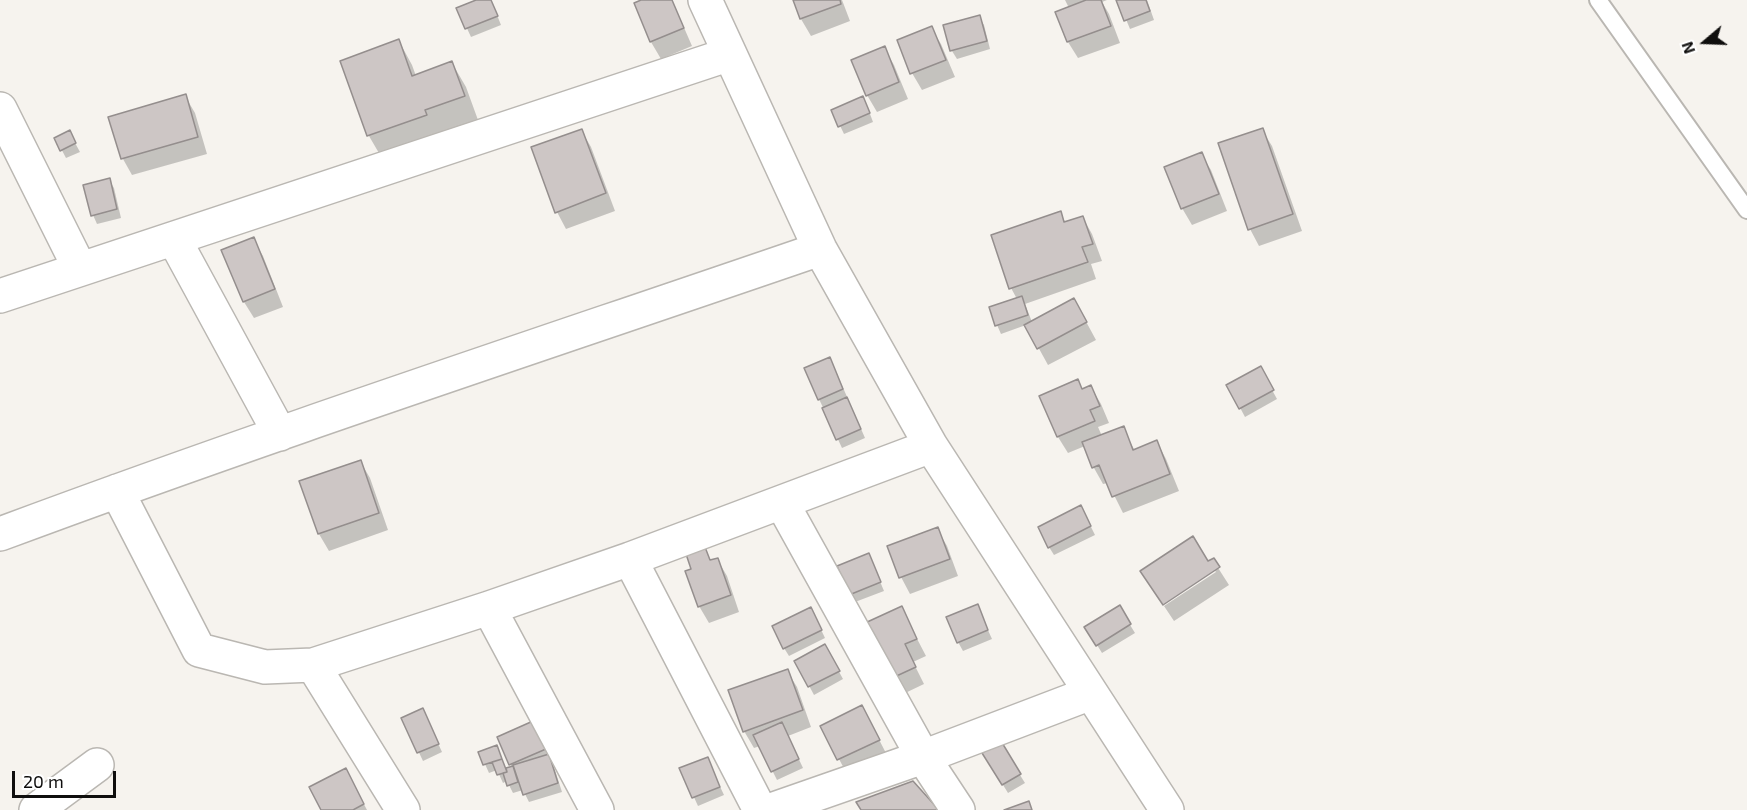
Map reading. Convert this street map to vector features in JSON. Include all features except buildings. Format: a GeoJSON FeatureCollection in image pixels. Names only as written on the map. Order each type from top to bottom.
{"type":"FeatureCollection","features":[{"type":"Feature","properties":{"kind":"street"},"geometry":{"type":"LineString","coordinates":[[705,0],[820,249],[931,446],[1167,810]]}},
{"type":"Feature","properties":{"kind":"street"},"geometry":{"type":"LineString","coordinates":[[0,296],[730,54]]}},
{"type":"Feature","properties":{"kind":"street"},"geometry":{"type":"LineString","coordinates":[[0,109],[80,269]]}},
{"type":"Feature","properties":{"kind":"street"},"geometry":{"type":"LineString","coordinates":[[174,239],[279,434]]}},
{"type":"Feature","properties":{"kind":"street"},"geometry":{"type":"LineString","coordinates":[[0,534],[117,490],[820,249]]}},
{"type":"Feature","properties":{"kind":"street"},"geometry":{"type":"LineString","coordinates":[[117,490],[199,650],[265,666],[313,665],[630,559],[931,446]]}},
{"type":"Feature","properties":{"kind":"street"},"geometry":{"type":"LineString","coordinates":[[782,503],[922,757],[958,810]]}},
{"type":"Feature","properties":{"kind":"street"},"geometry":{"type":"LineString","coordinates":[[630,559],[773,809],[922,757],[1091,693]]}},
{"type":"Feature","properties":{"kind":"street"},"geometry":{"type":"LineString","coordinates":[[489,608],[597,810]]}},
{"type":"Feature","properties":{"kind":"street"},"geometry":{"type":"LineString","coordinates":[[313,665],[403,810]]}},
{"type":"Feature","properties":{"kind":"street"},"geometry":{"type":"LineString","coordinates":[[36,810],[97,765]]}},
{"type":"Feature","properties":{"kind":"lane"},"geometry":{"type":"LineString","coordinates":[[1598,0],[1747,210]]}}]}
